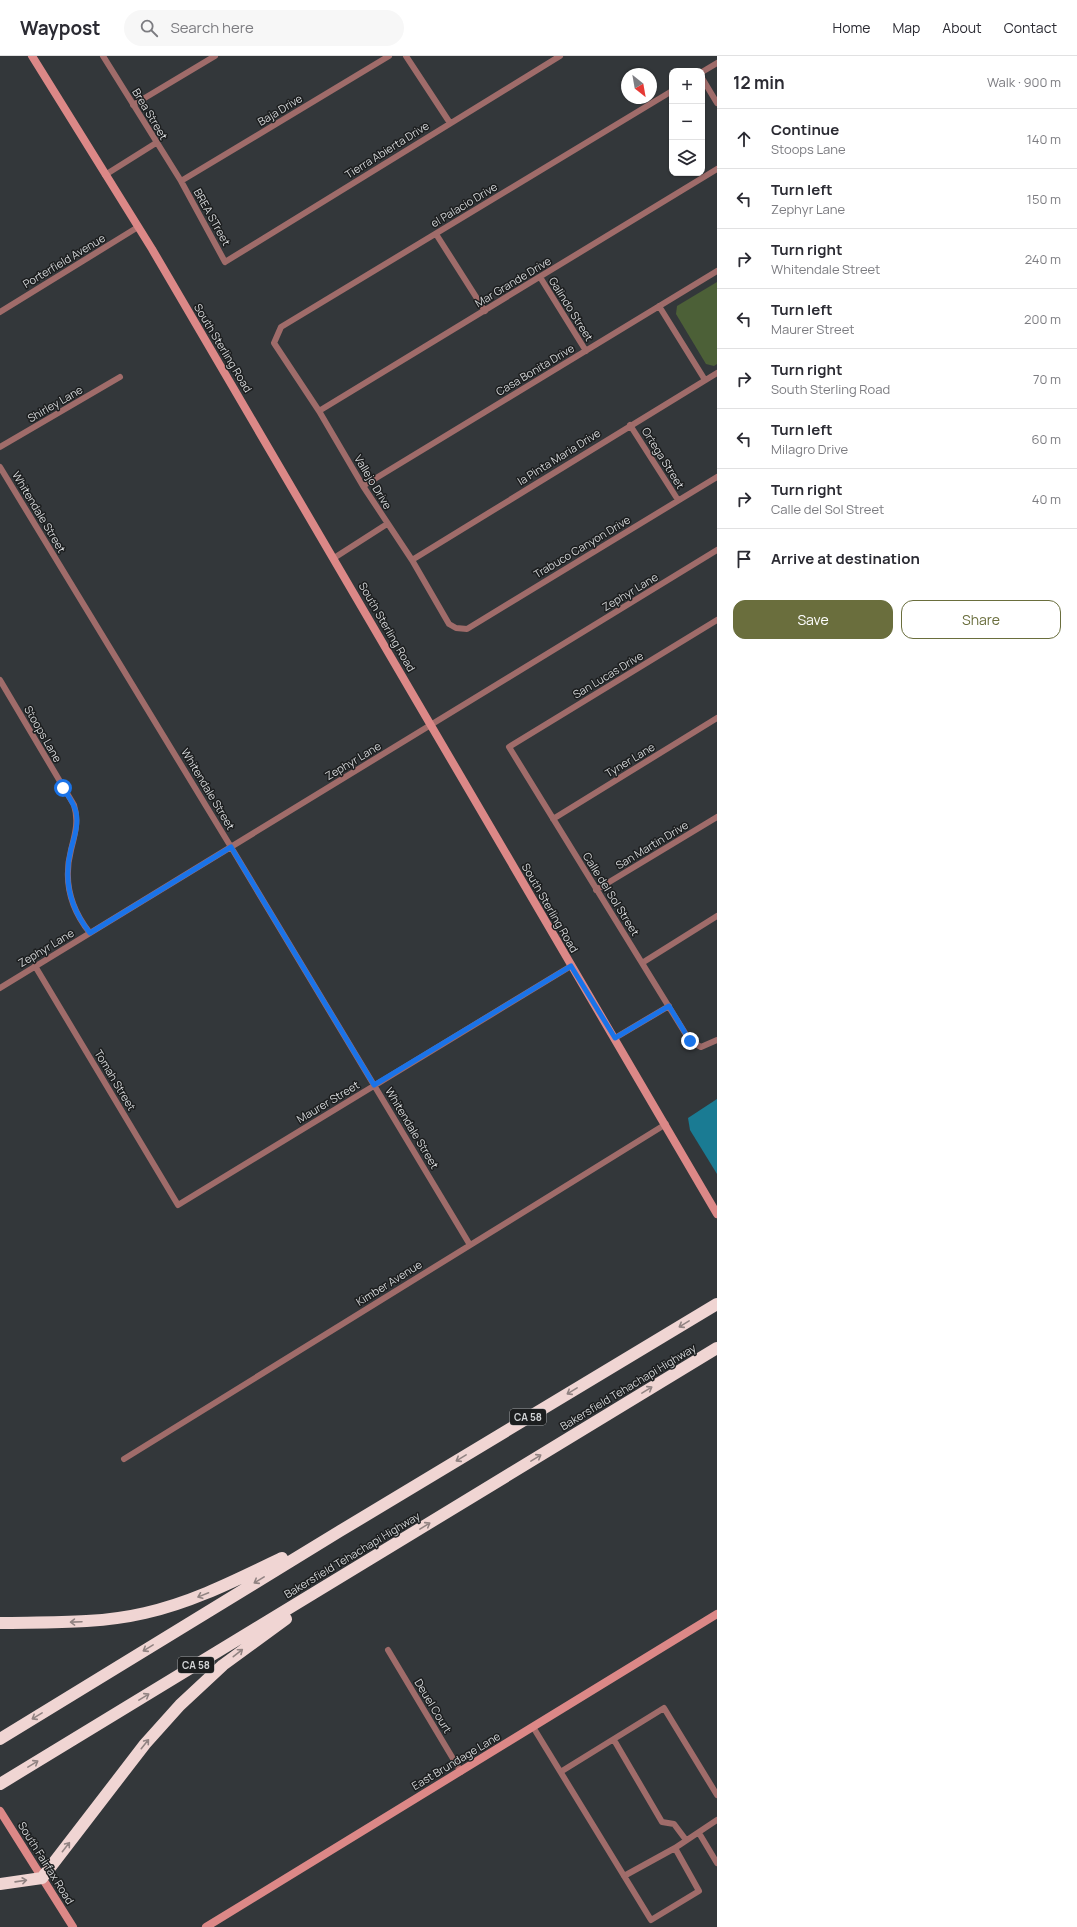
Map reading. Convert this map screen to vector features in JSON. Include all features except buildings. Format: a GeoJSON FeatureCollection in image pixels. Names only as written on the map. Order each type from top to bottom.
{"type":"FeatureCollection","features":[{"type":"Feature","properties":{"kind":"highway","name":"CA 58"},"geometry":{"type":"LineString","coordinates":[[0,1738],[717,1304]]}},
{"type":"Feature","properties":{"kind":"highway","name":"Bakersfield Tehachapi Highway"},"geometry":{"type":"LineString","coordinates":[[0,1784],[717,1348]]}},
{"type":"Feature","properties":{"kind":"highway"},"geometry":{"type":"LineString","coordinates":[[0,1623],[96,1621],[144,1614],[167,1608],[213,1591],[340,1531]]}},
{"type":"Feature","properties":{"kind":"highway"},"geometry":{"type":"LineString","coordinates":[[0,1884],[42,1878],[145,1744],[201,1684],[253,1642],[392,1546]]}},
{"type":"Feature","properties":{"kind":"street","name":"South Sterling Road"},"geometry":{"type":"LineString","coordinates":[[32,56],[138,227],[334,558],[571,966],[666,1124],[717,1214]]}},
{"type":"Feature","properties":{"kind":"street","name":"Brea Street"},"geometry":{"type":"LineString","coordinates":[[103,56],[181,182]]}},
{"type":"Feature","properties":{"kind":"street"},"geometry":{"type":"LineString","coordinates":[[133,105],[215,56]]}},
{"type":"Feature","properties":{"kind":"street","name":"Baja Drive"},"geometry":{"type":"LineString","coordinates":[[181,182],[389,56]]}},
{"type":"Feature","properties":{"kind":"street"},"geometry":{"type":"LineString","coordinates":[[406,56],[450,123]]}},
{"type":"Feature","properties":{"kind":"street","name":"Tierra Abierta Drive"},"geometry":{"type":"LineString","coordinates":[[225,262],[560,56]]}},
{"type":"Feature","properties":{"kind":"street"},"geometry":{"type":"LineString","coordinates":[[705,70],[717,63]]}},
{"type":"Feature","properties":{"kind":"street"},"geometry":{"type":"LineString","coordinates":[[705,83],[717,103]]}},
{"type":"Feature","properties":{"kind":"street","name":"el Palacio Drive"},"geometry":{"type":"LineString","coordinates":[[274,343],[282,327],[669,93]]}},
{"type":"Feature","properties":{"kind":"street"},"geometry":{"type":"LineString","coordinates":[[105,175],[156,143]]}},
{"type":"Feature","properties":{"kind":"street","name":"Mar Grande Drive"},"geometry":{"type":"LineString","coordinates":[[319,411],[717,169]]}},
{"type":"Feature","properties":{"kind":"street","name":"BREA STreet"},"geometry":{"type":"LineString","coordinates":[[181,182],[225,262]]}},
{"type":"Feature","properties":{"kind":"street","name":"Porterfield Avenue"},"geometry":{"type":"LineString","coordinates":[[0,312],[138,227]]}},
{"type":"Feature","properties":{"kind":"street"},"geometry":{"type":"LineString","coordinates":[[436,234],[485,311]]}},
{"type":"Feature","properties":{"kind":"street","name":"Casa Bonita Drive"},"geometry":{"type":"LineString","coordinates":[[363,486],[717,271]]}},
{"type":"Feature","properties":{"kind":"street","name":"Galindo Street"},"geometry":{"type":"LineString","coordinates":[[540,277],[586,351]]}},
{"type":"Feature","properties":{"kind":"street"},"geometry":{"type":"LineString","coordinates":[[659,306],[705,380]]}},
{"type":"Feature","properties":{"kind":"street","name":"Vallejo Drive"},"geometry":{"type":"LineString","coordinates":[[274,343],[319,411],[387,524],[412,560],[449,624],[456,628]]}},
{"type":"Feature","properties":{"kind":"street","name":"la Pinta Maria Drive"},"geometry":{"type":"LineString","coordinates":[[412,560],[717,373]]}},
{"type":"Feature","properties":{"kind":"street","name":"Shirley Lane"},"geometry":{"type":"LineString","coordinates":[[0,447],[120,377]]}},
{"type":"Feature","properties":{"kind":"street","name":"Ortega Street"},"geometry":{"type":"LineString","coordinates":[[630,425],[678,500]]}},
{"type":"Feature","properties":{"kind":"street","name":"Whitendale Street"},"geometry":{"type":"LineString","coordinates":[[0,467],[231,847],[470,1245]]}},
{"type":"Feature","properties":{"kind":"street","name":"Trabuco Canyon Drive"},"geometry":{"type":"LineString","coordinates":[[456,628],[467,629],[717,477]]}},
{"type":"Feature","properties":{"kind":"street"},"geometry":{"type":"LineString","coordinates":[[334,558],[387,524]]}},
{"type":"Feature","properties":{"kind":"street","name":"Zephyr Lane"},"geometry":{"type":"LineString","coordinates":[[0,988],[717,550]]}},
{"type":"Feature","properties":{"kind":"street"},"geometry":{"type":"LineString","coordinates":[[715,621],[717,629]]}},
{"type":"Feature","properties":{"kind":"street","name":"San Lucas Drive"},"geometry":{"type":"LineString","coordinates":[[509,747],[715,621]]}},
{"type":"Feature","properties":{"kind":"street","name":"Stoops Lane"},"geometry":{"type":"LineString","coordinates":[[0,680],[74,805],[77,821],[68,864],[68,889],[76,913],[90,933]]}},
{"type":"Feature","properties":{"kind":"street","name":"Tyner Lane"},"geometry":{"type":"LineString","coordinates":[[553,819],[717,718]]}},
{"type":"Feature","properties":{"kind":"street","name":"Calle del Sol Street"},"geometry":{"type":"LineString","coordinates":[[509,747],[690,1041],[702,1047],[717,1040]]}},
{"type":"Feature","properties":{"kind":"street","name":"San Martin Drive"},"geometry":{"type":"LineString","coordinates":[[596,890],[717,817]]}},
{"type":"Feature","properties":{"kind":"street"},"geometry":{"type":"LineString","coordinates":[[642,963],[717,916]]}},
{"type":"Feature","properties":{"kind":"street","name":"Tomah Street"},"geometry":{"type":"LineString","coordinates":[[35,966],[178,1205]]}},
{"type":"Feature","properties":{"kind":"street","name":"Maurer Street"},"geometry":{"type":"LineString","coordinates":[[178,1205],[571,966]]}},
{"type":"Feature","properties":{"kind":"street"},"geometry":{"type":"LineString","coordinates":[[615,1038],[669,1006]]}},
{"type":"Feature","properties":{"kind":"street","name":"Kimber Avenue"},"geometry":{"type":"LineString","coordinates":[[124,1460],[666,1124]]}},
{"type":"Feature","properties":{"kind":"street","name":"East Brundage Lane"},"geometry":{"type":"LineString","coordinates":[[206,1927],[717,1614]]}},
{"type":"Feature","properties":{"kind":"street","name":"Deuel Court"},"geometry":{"type":"LineString","coordinates":[[388,1650],[461,1772]]}},
{"type":"Feature","properties":{"kind":"street"},"geometry":{"type":"LineString","coordinates":[[562,1771],[664,1708],[717,1795]]}},
{"type":"Feature","properties":{"kind":"street"},"geometry":{"type":"LineString","coordinates":[[533,1727],[562,1771],[624,1876],[652,1920],[699,1891],[674,1848]]}},
{"type":"Feature","properties":{"kind":"street"},"geometry":{"type":"LineString","coordinates":[[614,1740],[662,1822],[674,1824],[686,1840]]}},
{"type":"Feature","properties":{"kind":"street","name":"South Fairfax Road"},"geometry":{"type":"LineString","coordinates":[[0,1811],[73,1927]]}},
{"type":"Feature","properties":{"kind":"street"},"geometry":{"type":"LineString","coordinates":[[624,1876],[699,1833],[717,1820]]}},
{"type":"Feature","properties":{"kind":"street"},"geometry":{"type":"LineString","coordinates":[[699,1833],[717,1863]]}},
{"type":"Feature","properties":{"kind":"green space"},"geometry":{"type":"Polygon","coordinates":[[[717,282],[717,364],[714,366],[706,364],[676,314],[677,306],[717,282]]]}},
{"type":"Feature","properties":{"kind":"water"},"geometry":{"type":"Polygon","coordinates":[[[717,1099],[717,1174],[690,1130],[688,1118],[717,1099]]]}},
{"type":"Feature","properties":{"kind":"route"},"geometry":{"type":"LineString","coordinates":[[63,788],[74,805],[77,821],[68,864],[68,889],[76,913],[90,933],[231,847],[374,1085],[571,966],[615,1038],[669,1006],[690,1041]]}}]}
